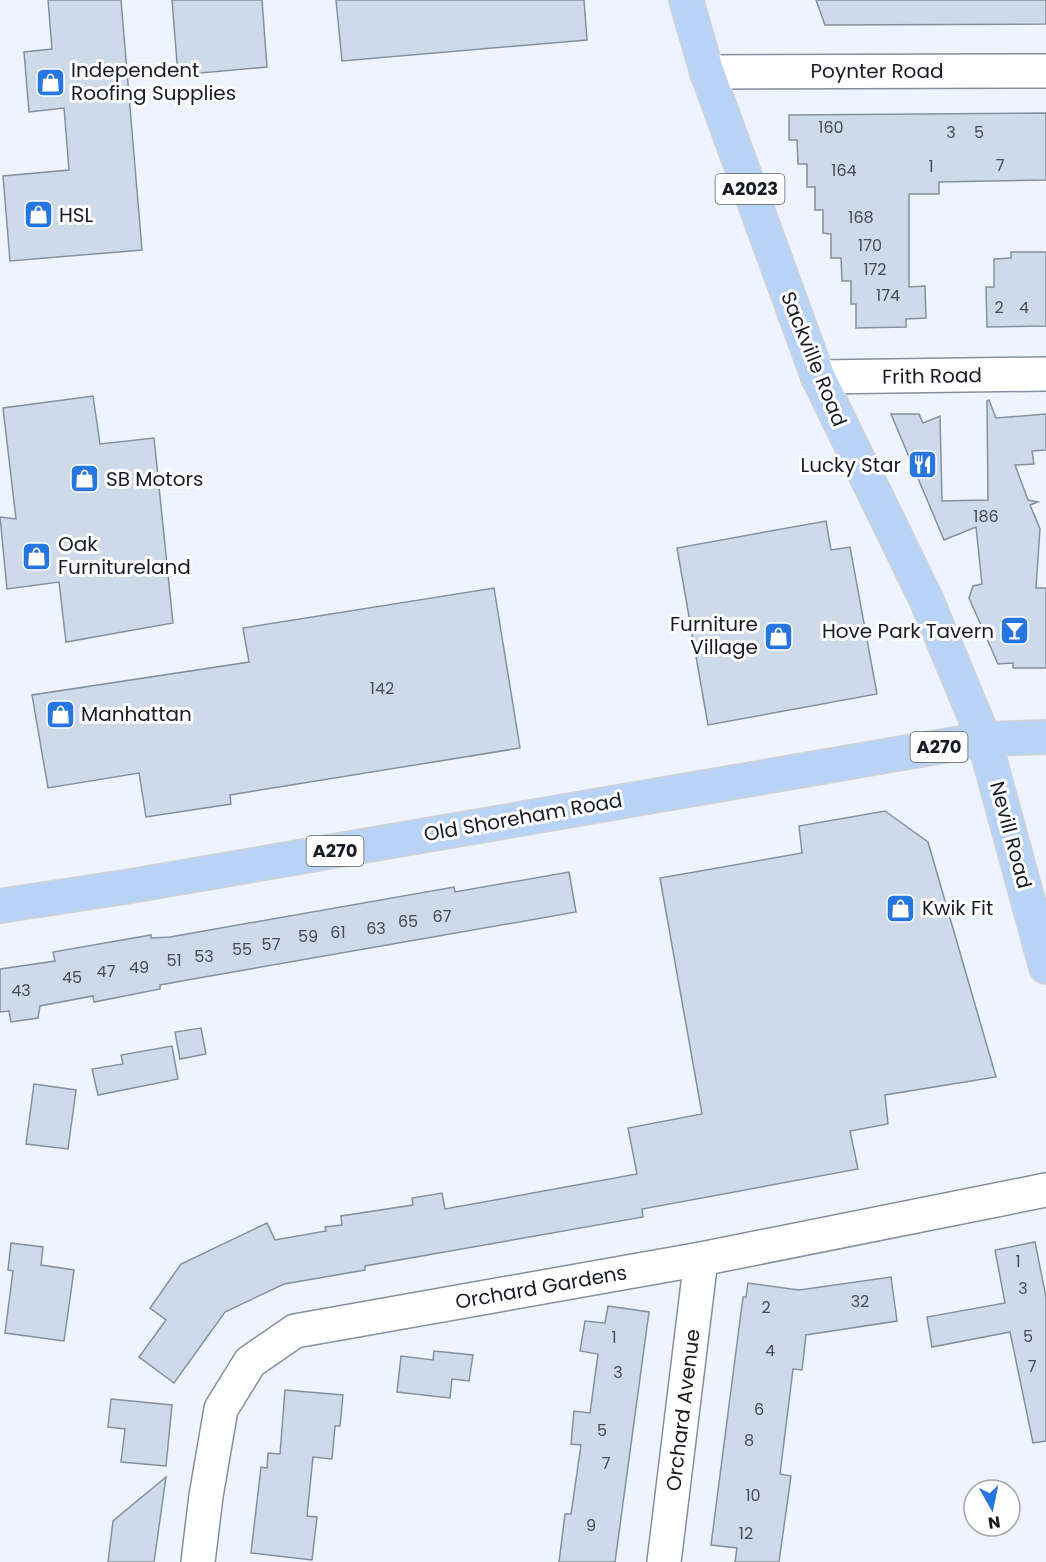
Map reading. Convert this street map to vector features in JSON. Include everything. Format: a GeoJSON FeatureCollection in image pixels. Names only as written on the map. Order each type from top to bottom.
{"type":"FeatureCollection","features":[{"type":"Feature","properties":{"kind":"main road","name":"Sackville Road"},"geometry":{"type":"LineString","coordinates":[[686,0],[707,72],[818,377],[926,599],[984,739]]}},
{"type":"Feature","properties":{"kind":"main road","name":"Old Shoreham Road"},"geometry":{"type":"LineString","coordinates":[[0,906],[153,882],[984,739],[1046,738]]}},
{"type":"Feature","properties":{"kind":"main road","name":"Nevill Road"},"geometry":{"type":"LineString","coordinates":[[984,739],[1046,967]]}},
{"type":"Feature","properties":{"kind":"street","name":"Poynter Road"},"geometry":{"type":"LineString","coordinates":[[707,72],[1046,71]]}},
{"type":"Feature","properties":{"kind":"street","name":"Frith Road"},"geometry":{"type":"LineString","coordinates":[[818,377],[1046,374]]}},
{"type":"Feature","properties":{"kind":"street","name":"Orchard Gardens"},"geometry":{"type":"LineString","coordinates":[[198,1562],[206,1496],[221,1409],[250,1362],[296,1331],[701,1259],[1046,1190]]}},
{"type":"Feature","properties":{"kind":"street","name":"Orchard Avenue"},"geometry":{"type":"LineString","coordinates":[[664,1562],[701,1259]]}},
{"type":"Feature","properties":{"kind":"building"},"geometry":{"type":"Polygon","coordinates":[[[48,0],[121,0],[142,250],[10,261],[3,176],[69,170],[64,108],[29,112],[24,52],[52,49],[48,0]]]}},
{"type":"Feature","properties":{"kind":"building"},"geometry":{"type":"Polygon","coordinates":[[[172,0],[262,0],[267,67],[178,75],[172,0]]]}},
{"type":"Feature","properties":{"kind":"building"},"geometry":{"type":"Polygon","coordinates":[[[336,0],[584,0],[587,40],[342,61],[336,0]]]}},
{"type":"Feature","properties":{"kind":"building"},"geometry":{"type":"Polygon","coordinates":[[[816,0],[1046,0],[1046,24],[825,25],[816,0]]]}},
{"type":"Feature","properties":{"kind":"building"},"geometry":{"type":"Polygon","coordinates":[[[1046,113],[1046,180],[939,182],[939,194],[909,194],[909,287],[925,286],[926,318],[906,319],[906,327],[856,328],[856,304],[851,304],[851,281],[842,281],[841,258],[831,258],[831,234],[823,233],[823,210],[815,210],[815,187],[807,187],[807,164],[798,164],[797,140],[789,140],[789,115],[1046,113]]]}},
{"type":"Feature","properties":{"kind":"building"},"geometry":{"type":"Polygon","coordinates":[[[1011,252],[1046,252],[1046,326],[987,327],[986,287],[994,287],[994,259],[1011,258],[1011,252]]]}},
{"type":"Feature","properties":{"kind":"building"},"geometry":{"type":"Polygon","coordinates":[[[93,396],[100,444],[154,438],[173,623],[66,642],[59,582],[7,589],[0,517],[16,519],[3,408],[93,396]]]}},
{"type":"Feature","properties":{"kind":"building"},"geometry":{"type":"Polygon","coordinates":[[[989,400],[996,418],[1046,414],[1046,450],[1032,451],[1034,464],[1015,465],[1028,500],[1038,502],[1030,505],[1040,529],[1036,588],[1046,588],[1046,668],[1013,668],[1013,663],[998,664],[969,598],[973,586],[982,584],[976,527],[944,540],[891,414],[919,414],[923,423],[940,416],[942,501],[988,500],[987,401],[989,400]]]}},
{"type":"Feature","properties":{"kind":"building","name":"Furniture Village"},"geometry":{"type":"Polygon","coordinates":[[[826,521],[831,550],[850,547],[877,694],[708,725],[677,548],[826,521]]]}},
{"type":"Feature","properties":{"kind":"building"},"geometry":{"type":"Polygon","coordinates":[[[494,588],[520,748],[230,795],[231,804],[146,817],[139,773],[48,788],[32,695],[249,662],[243,628],[494,588]]]}},
{"type":"Feature","properties":{"kind":"building"},"geometry":{"type":"Polygon","coordinates":[[[885,811],[928,842],[996,1077],[885,1095],[888,1124],[850,1131],[858,1169],[642,1209],[643,1217],[365,1266],[365,1270],[284,1284],[225,1312],[174,1383],[139,1357],[166,1320],[150,1308],[181,1264],[267,1223],[275,1240],[326,1231],[325,1227],[342,1225],[341,1216],[413,1205],[412,1198],[442,1193],[445,1209],[637,1174],[628,1128],[702,1114],[660,878],[802,853],[799,826],[885,811]]]}},
{"type":"Feature","properties":{"kind":"building"},"geometry":{"type":"Polygon","coordinates":[[[569,872],[576,912],[160,985],[160,989],[94,1002],[93,996],[40,1006],[38,1018],[11,1022],[9,1011],[0,1012],[0,969],[55,961],[53,952],[151,935],[151,938],[170,937],[454,887],[455,892],[569,872]]]}},
{"type":"Feature","properties":{"kind":"building"},"geometry":{"type":"Polygon","coordinates":[[[201,1028],[206,1054],[180,1059],[175,1032],[201,1028]]]}},
{"type":"Feature","properties":{"kind":"building"},"geometry":{"type":"Polygon","coordinates":[[[172,1046],[178,1079],[98,1095],[92,1069],[123,1064],[121,1055],[172,1046]]]}},
{"type":"Feature","properties":{"kind":"building"},"geometry":{"type":"Polygon","coordinates":[[[34,1084],[76,1090],[68,1149],[26,1144],[34,1084]]]}},
{"type":"Feature","properties":{"kind":"building"},"geometry":{"type":"Polygon","coordinates":[[[1035,1242],[1046,1297],[1046,1441],[1033,1443],[1010,1332],[932,1347],[927,1317],[1005,1303],[995,1250],[1035,1242]]]}},
{"type":"Feature","properties":{"kind":"building"},"geometry":{"type":"Polygon","coordinates":[[[11,1243],[43,1247],[41,1265],[74,1270],[64,1341],[5,1333],[13,1271],[8,1270],[11,1243]]]}},
{"type":"Feature","properties":{"kind":"building"},"geometry":{"type":"Polygon","coordinates":[[[891,1277],[897,1321],[806,1335],[802,1370],[793,1369],[780,1474],[791,1476],[779,1562],[735,1562],[737,1548],[711,1545],[743,1297],[746,1297],[748,1283],[799,1290],[891,1277]]]}},
{"type":"Feature","properties":{"kind":"building"},"geometry":{"type":"Polygon","coordinates":[[[608,1306],[649,1312],[615,1562],[559,1562],[565,1514],[571,1514],[581,1445],[571,1444],[574,1411],[590,1413],[598,1354],[580,1351],[585,1321],[605,1323],[608,1306]]]}},
{"type":"Feature","properties":{"kind":"building"},"geometry":{"type":"Polygon","coordinates":[[[434,1351],[473,1355],[469,1381],[452,1379],[450,1398],[397,1392],[401,1356],[433,1360],[434,1351]]]}},
{"type":"Feature","properties":{"kind":"building"},"geometry":{"type":"Polygon","coordinates":[[[285,1390],[343,1395],[340,1426],[335,1426],[332,1459],[313,1457],[307,1516],[317,1517],[312,1560],[251,1553],[261,1467],[267,1468],[268,1453],[280,1454],[285,1390]]]}},
{"type":"Feature","properties":{"kind":"building"},"geometry":{"type":"Polygon","coordinates":[[[111,1399],[172,1405],[166,1466],[121,1462],[125,1429],[108,1427],[111,1399]]]}},
{"type":"Feature","properties":{"kind":"building"},"geometry":{"type":"Polygon","coordinates":[[[166,1477],[154,1562],[108,1562],[113,1521],[166,1477]]]}},
{"type":"Feature","properties":{"kind":"place","name":"Independent Roofing Supplies"},"geometry":{"type":"Point","coordinates":[50,82]}},
{"type":"Feature","properties":{"kind":"place","name":"HSL"},"geometry":{"type":"Point","coordinates":[38,215]}},
{"type":"Feature","properties":{"kind":"place","name":"Lucky Star"},"geometry":{"type":"Point","coordinates":[922,465]}},
{"type":"Feature","properties":{"kind":"place","name":"SB Motors"},"geometry":{"type":"Point","coordinates":[85,479]}},
{"type":"Feature","properties":{"kind":"place","name":"Oak Furnitureland"},"geometry":{"type":"Point","coordinates":[37,556]}},
{"type":"Feature","properties":{"kind":"place","name":"Hove Park Tavern"},"geometry":{"type":"Point","coordinates":[1015,631]}},
{"type":"Feature","properties":{"kind":"place","name":"Furniture Village"},"geometry":{"type":"Point","coordinates":[779,636]}},
{"type":"Feature","properties":{"kind":"place","name":"Manhattan"},"geometry":{"type":"Point","coordinates":[60,714]}},
{"type":"Feature","properties":{"kind":"place","name":"Kwik Fit"},"geometry":{"type":"Point","coordinates":[901,908]}}]}
